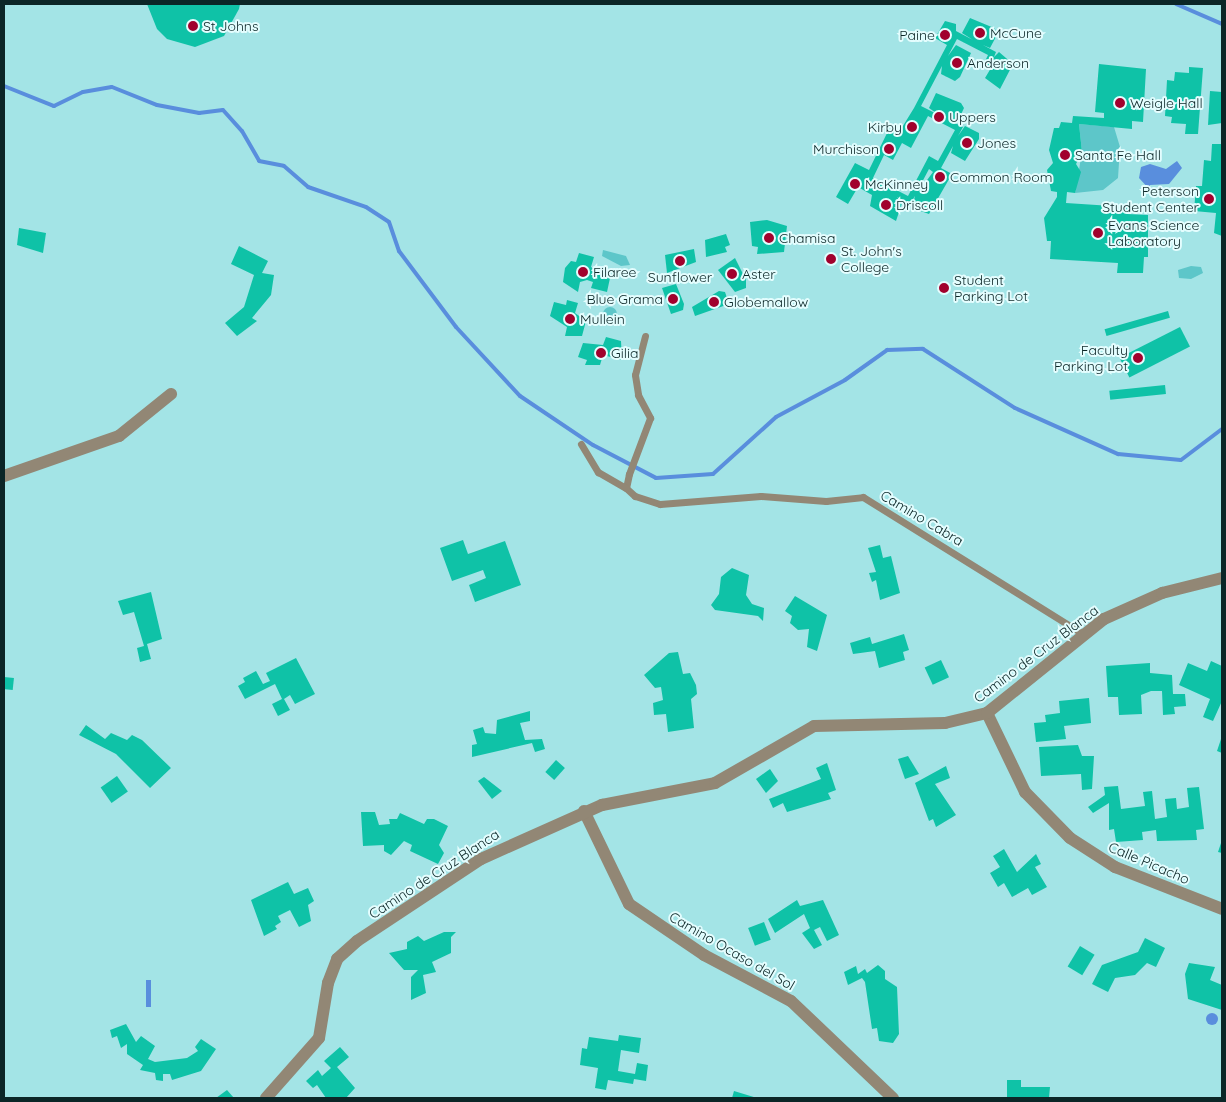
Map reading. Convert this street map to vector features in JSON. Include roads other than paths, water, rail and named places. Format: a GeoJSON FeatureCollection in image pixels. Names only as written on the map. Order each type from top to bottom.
{"type":"FeatureCollection","features":[{"type":"Feature","properties":{"kind":"street"},"geometry":{"type":"LineString","coordinates":[[4,476],[119,436],[171,394]]}},
{"type":"Feature","properties":{"kind":"street","name":"Camino de Cruz Blanca"},"geometry":{"type":"LineString","coordinates":[[266,1098],[319,1038],[328,983],[343,953],[481,859],[584,811],[715,783],[814,726],[945,723],[987,713],[1083,634],[1134,604],[1222,578]]}},
{"type":"Feature","properties":{"kind":"street","name":"Calle Picacho"},"geometry":{"type":"LineString","coordinates":[[987,713],[1025,792],[1070,838],[1115,867],[1222,909]]}},
{"type":"Feature","properties":{"kind":"street","name":"Camino Ocaso del Sol"},"geometry":{"type":"LineString","coordinates":[[584,811],[629,904],[704,955],[791,1001],[893,1098]]}},
{"type":"Feature","properties":{"kind":"lane"},"geometry":{"type":"LineString","coordinates":[[626,488],[629,474],[640,450],[650,418],[638,395],[635,375],[646,336]]}},
{"type":"Feature","properties":{"kind":"lane","name":"Camino Cabra"},"geometry":{"type":"LineString","coordinates":[[581,444],[598,472],[644,501],[660,504],[761,496],[826,501],[863,497],[1083,634]]}},
{"type":"Feature","properties":{"kind":"waterway"},"geometry":{"type":"LineString","coordinates":[[1176,4],[1222,24]]}},
{"type":"Feature","properties":{"kind":"waterway"},"geometry":{"type":"LineString","coordinates":[[4,86],[54,106],[83,92],[112,87],[157,105],[199,113],[223,110],[242,131],[259,161],[284,166],[308,187],[366,207],[389,222],[399,251],[456,327],[520,396],[593,445],[656,478],[713,474],[776,417],[845,380],[887,350],[923,349],[1015,408],[1118,454],[1181,460],[1222,429]]}},
{"type":"Feature","properties":{"kind":"place","name":"St Johns"},"geometry":{"type":"Point","coordinates":[193,26]}},
{"type":"Feature","properties":{"kind":"place","name":"McCune"},"geometry":{"type":"Point","coordinates":[980,33]}},
{"type":"Feature","properties":{"kind":"place","name":"Paine"},"geometry":{"type":"Point","coordinates":[945,35]}},
{"type":"Feature","properties":{"kind":"place","name":"Anderson"},"geometry":{"type":"Point","coordinates":[957,63]}},
{"type":"Feature","properties":{"kind":"place","name":"Weigle Hall"},"geometry":{"type":"Point","coordinates":[1120,103]}},
{"type":"Feature","properties":{"kind":"place","name":"Uppers"},"geometry":{"type":"Point","coordinates":[939,117]}},
{"type":"Feature","properties":{"kind":"place","name":"Kirby"},"geometry":{"type":"Point","coordinates":[912,127]}},
{"type":"Feature","properties":{"kind":"place","name":"Jones"},"geometry":{"type":"Point","coordinates":[967,143]}},
{"type":"Feature","properties":{"kind":"place","name":"Murchison"},"geometry":{"type":"Point","coordinates":[889,149]}},
{"type":"Feature","properties":{"kind":"place","name":"Santa Fe Hall"},"geometry":{"type":"Point","coordinates":[1065,155]}},
{"type":"Feature","properties":{"kind":"place","name":"Common Room"},"geometry":{"type":"Point","coordinates":[940,177]}},
{"type":"Feature","properties":{"kind":"place","name":"McKinney"},"geometry":{"type":"Point","coordinates":[855,184]}},
{"type":"Feature","properties":{"kind":"place","name":"Peterson Student Center"},"geometry":{"type":"Point","coordinates":[1209,199]}},
{"type":"Feature","properties":{"kind":"place","name":"Driscoll"},"geometry":{"type":"Point","coordinates":[886,205]}},
{"type":"Feature","properties":{"kind":"place","name":"Evans Science Laboratory"},"geometry":{"type":"Point","coordinates":[1098,233]}},
{"type":"Feature","properties":{"kind":"place","name":"Chamisa"},"geometry":{"type":"Point","coordinates":[769,238]}},
{"type":"Feature","properties":{"kind":"place","name":"St. John's College"},"geometry":{"type":"Point","coordinates":[831,259]}},
{"type":"Feature","properties":{"kind":"place","name":"Sunflower"},"geometry":{"type":"Point","coordinates":[680,261]}},
{"type":"Feature","properties":{"kind":"place","name":"Filaree"},"geometry":{"type":"Point","coordinates":[583,272]}},
{"type":"Feature","properties":{"kind":"place","name":"Aster"},"geometry":{"type":"Point","coordinates":[732,274]}},
{"type":"Feature","properties":{"kind":"place","name":"Student Parking Lot"},"geometry":{"type":"Point","coordinates":[944,288]}},
{"type":"Feature","properties":{"kind":"place","name":"Blue Grama"},"geometry":{"type":"Point","coordinates":[673,299]}},
{"type":"Feature","properties":{"kind":"place","name":"Globemallow"},"geometry":{"type":"Point","coordinates":[714,302]}},
{"type":"Feature","properties":{"kind":"place","name":"Mullein"},"geometry":{"type":"Point","coordinates":[570,319]}},
{"type":"Feature","properties":{"kind":"place","name":"Gilia"},"geometry":{"type":"Point","coordinates":[601,353]}},
{"type":"Feature","properties":{"kind":"place","name":"Faculty Parking Lot"},"geometry":{"type":"Point","coordinates":[1138,358]}}]}
